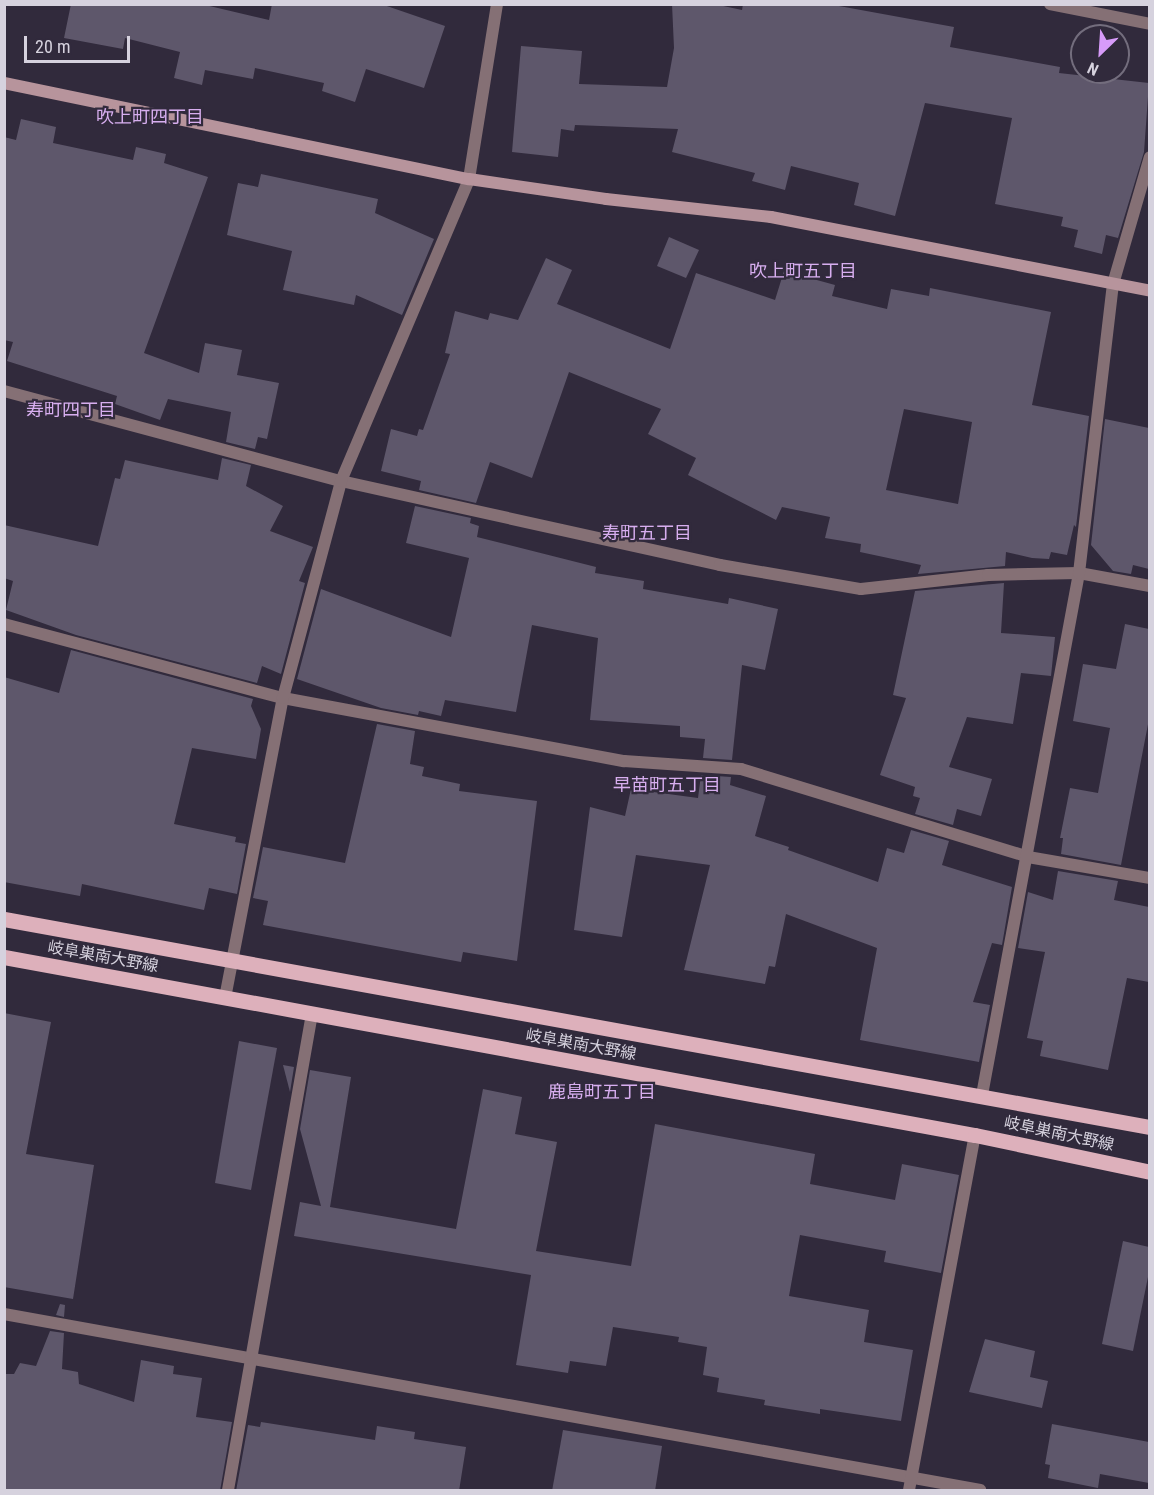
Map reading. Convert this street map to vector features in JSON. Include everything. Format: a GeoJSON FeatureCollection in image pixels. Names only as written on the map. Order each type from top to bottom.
{"type":"FeatureCollection","features":[{"type":"Feature","properties":{"kind":"main road","name":"岐阜巣南大野線"},"geometry":{"type":"LineString","coordinates":[[4,919],[1149,1127]]}},
{"type":"Feature","properties":{"kind":"main road","name":"岐阜巣南大野線"},"geometry":{"type":"LineString","coordinates":[[4,957],[975,1135],[1149,1172]]}},
{"type":"Feature","properties":{"kind":"street"},"geometry":{"type":"LineString","coordinates":[[225,998],[283,698],[341,481],[469,179],[497,4]]}},
{"type":"Feature","properties":{"kind":"street"},"geometry":{"type":"LineString","coordinates":[[1050,4],[1149,24]]}},
{"type":"Feature","properties":{"kind":"street"},"geometry":{"type":"LineString","coordinates":[[4,83],[469,179],[606,200],[771,217],[1149,291]]}},
{"type":"Feature","properties":{"kind":"street"},"geometry":{"type":"LineString","coordinates":[[982,1095],[1079,573],[1113,285],[1149,157]]}},
{"type":"Feature","properties":{"kind":"street"},"geometry":{"type":"LineString","coordinates":[[4,390],[341,481],[720,566],[861,589],[988,575],[1079,573],[1149,586]]}},
{"type":"Feature","properties":{"kind":"street"},"geometry":{"type":"LineString","coordinates":[[4,624],[283,698],[624,761],[741,769],[1028,857],[1149,878]]}},
{"type":"Feature","properties":{"kind":"street"},"geometry":{"type":"LineString","coordinates":[[228,1491],[249,1359],[312,1014]]}},
{"type":"Feature","properties":{"kind":"street"},"geometry":{"type":"LineString","coordinates":[[910,1484],[975,1135]]}},
{"type":"Feature","properties":{"kind":"street"},"geometry":{"type":"LineString","coordinates":[[4,1314],[910,1484],[980,1491]]}},
{"type":"Feature","properties":{"kind":"building"},"geometry":{"type":"Polygon","coordinates":[[[71,4],[201,4],[269,20],[272,4],[381,4],[445,26],[424,88],[366,69],[355,102],[322,91],[324,83],[255,68],[253,79],[205,70],[202,85],[174,78],[180,52],[125,38],[123,49],[64,38],[71,4]]]}},
{"type":"Feature","properties":{"kind":"building"},"geometry":{"type":"Polygon","coordinates":[[[672,4],[714,4],[742,10],[743,4],[828,4],[954,27],[950,47],[1060,67],[1059,73],[1070,74],[1070,84],[1130,84],[1130,81],[1149,83],[1144,152],[1118,238],[1106,235],[1102,254],[1074,247],[1078,230],[1061,226],[1063,217],[995,204],[1012,118],[925,103],[895,216],[854,205],[859,183],[791,166],[785,190],[752,181],[755,173],[672,152],[678,129],[575,125],[574,131],[561,129],[558,157],[512,152],[521,46],[582,51],[579,84],[667,87],[674,48],[672,4]]]}},
{"type":"Feature","properties":{"kind":"building"},"geometry":{"type":"Polygon","coordinates":[[[21,119],[56,127],[53,143],[133,160],[136,147],[166,154],[164,163],[208,177],[144,353],[199,373],[205,343],[242,350],[237,375],[279,383],[267,439],[258,437],[255,449],[226,442],[231,412],[168,399],[160,420],[115,404],[117,396],[7,361],[13,342],[4,340],[4,137],[16,140],[21,119]]]}},
{"type":"Feature","properties":{"kind":"building"},"geometry":{"type":"Polygon","coordinates":[[[261,174],[378,199],[375,213],[434,239],[402,315],[356,295],[354,305],[283,290],[292,251],[227,235],[238,183],[258,187],[261,174]]]}},
{"type":"Feature","properties":{"kind":"building"},"geometry":{"type":"Polygon","coordinates":[[[669,237],[699,250],[686,278],[657,266],[669,237]]]}},
{"type":"Feature","properties":{"kind":"building"},"geometry":{"type":"Polygon","coordinates":[[[546,258],[572,270],[557,304],[670,349],[696,273],[775,300],[784,271],[835,285],[832,296],[887,309],[891,289],[929,296],[930,288],[1051,312],[1032,405],[1089,416],[1076,527],[1074,525],[1067,555],[1051,552],[1049,559],[1006,552],[1005,566],[918,574],[921,565],[860,552],[861,544],[825,538],[830,517],[782,507],[776,520],[688,475],[696,458],[648,434],[661,409],[569,372],[532,478],[490,462],[476,503],[419,490],[421,481],[381,471],[391,429],[417,436],[419,429],[423,430],[450,354],[445,353],[455,311],[488,320],[490,313],[518,320],[546,258]],[[904,409],[886,490],[958,504],[972,422],[904,409]]]}},
{"type":"Feature","properties":{"kind":"building"},"geometry":{"type":"Polygon","coordinates":[[[1105,419],[1149,428],[1149,569],[1133,565],[1131,574],[1113,571],[1091,545],[1105,419]]]}},
{"type":"Feature","properties":{"kind":"building"},"geometry":{"type":"Polygon","coordinates":[[[222,458],[251,465],[246,486],[283,506],[270,531],[313,547],[299,581],[305,583],[281,674],[262,666],[257,683],[76,635],[6,610],[13,581],[4,578],[4,525],[98,546],[115,478],[120,479],[125,460],[218,480],[222,458]]]}},
{"type":"Feature","properties":{"kind":"building"},"geometry":{"type":"Polygon","coordinates":[[[415,506],[471,518],[470,523],[479,526],[477,537],[596,567],[595,573],[644,581],[643,589],[728,604],[729,598],[778,609],[765,670],[742,665],[732,760],[703,758],[705,739],[680,737],[680,726],[590,720],[598,638],[532,625],[516,712],[445,700],[441,716],[419,711],[418,715],[381,708],[297,679],[321,589],[451,637],[469,558],[406,543],[415,506]]]}},
{"type":"Feature","properties":{"kind":"building"},"geometry":{"type":"Polygon","coordinates":[[[1004,583],[1001,633],[1055,637],[1051,676],[1021,673],[1013,724],[967,717],[949,767],[992,779],[981,816],[957,809],[953,825],[915,814],[920,798],[913,796],[915,787],[880,775],[906,698],[893,695],[915,591],[1004,583]]]}},
{"type":"Feature","properties":{"kind":"building"},"geometry":{"type":"Polygon","coordinates":[[[1125,624],[1149,629],[1149,719],[1121,865],[1061,854],[1063,838],[1060,838],[1070,788],[1098,793],[1110,728],[1073,721],[1083,664],[1116,669],[1125,624]]]}},
{"type":"Feature","properties":{"kind":"building"},"geometry":{"type":"Polygon","coordinates":[[[71,650],[253,699],[251,706],[261,729],[256,759],[192,748],[174,824],[236,837],[235,842],[246,844],[237,894],[209,888],[204,910],[82,884],[80,896],[4,882],[4,677],[59,693],[71,650]]]}},
{"type":"Feature","properties":{"kind":"building"},"geometry":{"type":"Polygon","coordinates":[[[377,724],[415,731],[410,764],[424,767],[422,776],[460,784],[459,791],[537,801],[517,961],[463,952],[461,962],[263,925],[268,901],[253,898],[263,847],[345,863],[377,724]]]}},
{"type":"Feature","properties":{"kind":"building"},"geometry":{"type":"Polygon","coordinates":[[[701,775],[731,777],[730,785],[766,796],[755,836],[789,847],[788,850],[878,882],[887,848],[904,853],[911,830],[949,841],[942,865],[1012,887],[1002,945],[992,943],[973,1002],[990,1005],[979,1062],[860,1040],[877,948],[786,914],[775,967],[769,966],[765,984],[684,970],[710,865],[636,855],[622,937],[574,930],[590,807],[625,816],[631,789],[698,798],[701,775]]]}},
{"type":"Feature","properties":{"kind":"building"},"geometry":{"type":"Polygon","coordinates":[[[1058,871],[1118,881],[1114,900],[1149,907],[1149,982],[1127,978],[1108,1070],[1040,1056],[1043,1041],[1027,1038],[1045,952],[1018,948],[1028,892],[1053,900],[1058,871]]]}},
{"type":"Feature","properties":{"kind":"building"},"geometry":{"type":"Polygon","coordinates":[[[4,1013],[51,1022],[26,1154],[94,1165],[73,1299],[4,1287],[4,1013]]]}},
{"type":"Feature","properties":{"kind":"building"},"geometry":{"type":"Polygon","coordinates":[[[239,1041],[277,1048],[251,1190],[215,1183],[239,1041]]]}},
{"type":"Feature","properties":{"kind":"building"},"geometry":{"type":"Polygon","coordinates":[[[283,1065],[294,1067],[290,1092],[283,1065]]]}},
{"type":"Feature","properties":{"kind":"building"},"geometry":{"type":"Polygon","coordinates":[[[310,1070],[351,1077],[330,1207],[456,1229],[483,1089],[522,1097],[515,1134],[557,1142],[536,1251],[631,1266],[655,1124],[815,1154],[810,1184],[895,1200],[902,1164],[959,1175],[941,1273],[884,1262],[886,1251],[800,1235],[789,1296],[869,1310],[864,1342],[913,1350],[901,1421],[820,1409],[820,1414],[764,1405],[765,1400],[717,1392],[719,1378],[703,1375],[707,1347],[678,1342],[679,1337],[613,1327],[606,1366],[570,1361],[568,1373],[516,1365],[531,1275],[294,1236],[300,1202],[321,1206],[300,1129],[310,1070]]]}},
{"type":"Feature","properties":{"kind":"building"},"geometry":{"type":"Polygon","coordinates":[[[1123,1241],[1149,1247],[1149,1272],[1133,1351],[1102,1344],[1123,1241]]]}},
{"type":"Feature","properties":{"kind":"building"},"geometry":{"type":"Polygon","coordinates":[[[60,1304],[65,1305],[64,1317],[56,1315],[60,1304]]]}},
{"type":"Feature","properties":{"kind":"building"},"geometry":{"type":"Polygon","coordinates":[[[50,1331],[64,1333],[62,1369],[78,1372],[79,1384],[134,1402],[141,1360],[174,1366],[173,1374],[202,1378],[196,1417],[232,1422],[220,1491],[4,1491],[4,1374],[14,1374],[20,1363],[36,1366],[50,1331]]]}},
{"type":"Feature","properties":{"kind":"building"},"geometry":{"type":"Polygon","coordinates":[[[985,1339],[1035,1351],[1030,1377],[1048,1381],[1042,1408],[969,1392],[985,1339]]]}},
{"type":"Feature","properties":{"kind":"building"},"geometry":{"type":"Polygon","coordinates":[[[261,1422],[375,1440],[377,1426],[415,1432],[414,1439],[466,1447],[459,1491],[236,1491],[248,1425],[260,1427],[261,1422]]]}},
{"type":"Feature","properties":{"kind":"building"},"geometry":{"type":"Polygon","coordinates":[[[1052,1424],[1149,1442],[1149,1483],[1100,1474],[1098,1488],[1048,1478],[1050,1465],[1045,1464],[1052,1424]]]}},
{"type":"Feature","properties":{"kind":"building"},"geometry":{"type":"Polygon","coordinates":[[[563,1430],[662,1446],[655,1491],[552,1491],[563,1430]]]}},
{"type":"Feature","properties":{"kind":"district","name":"吹上町四丁目"},"geometry":{"type":"Point","coordinates":[150,117]}},
{"type":"Feature","properties":{"kind":"district","name":"吹上町五丁目"},"geometry":{"type":"Point","coordinates":[803,271]}},
{"type":"Feature","properties":{"kind":"district","name":"寿町四丁目"},"geometry":{"type":"Point","coordinates":[71,410]}},
{"type":"Feature","properties":{"kind":"district","name":"寿町五丁目"},"geometry":{"type":"Point","coordinates":[647,533]}},
{"type":"Feature","properties":{"kind":"district","name":"早苗町五丁目"},"geometry":{"type":"Point","coordinates":[667,785]}},
{"type":"Feature","properties":{"kind":"district","name":"鹿島町五丁目"},"geometry":{"type":"Point","coordinates":[602,1092]}}]}
